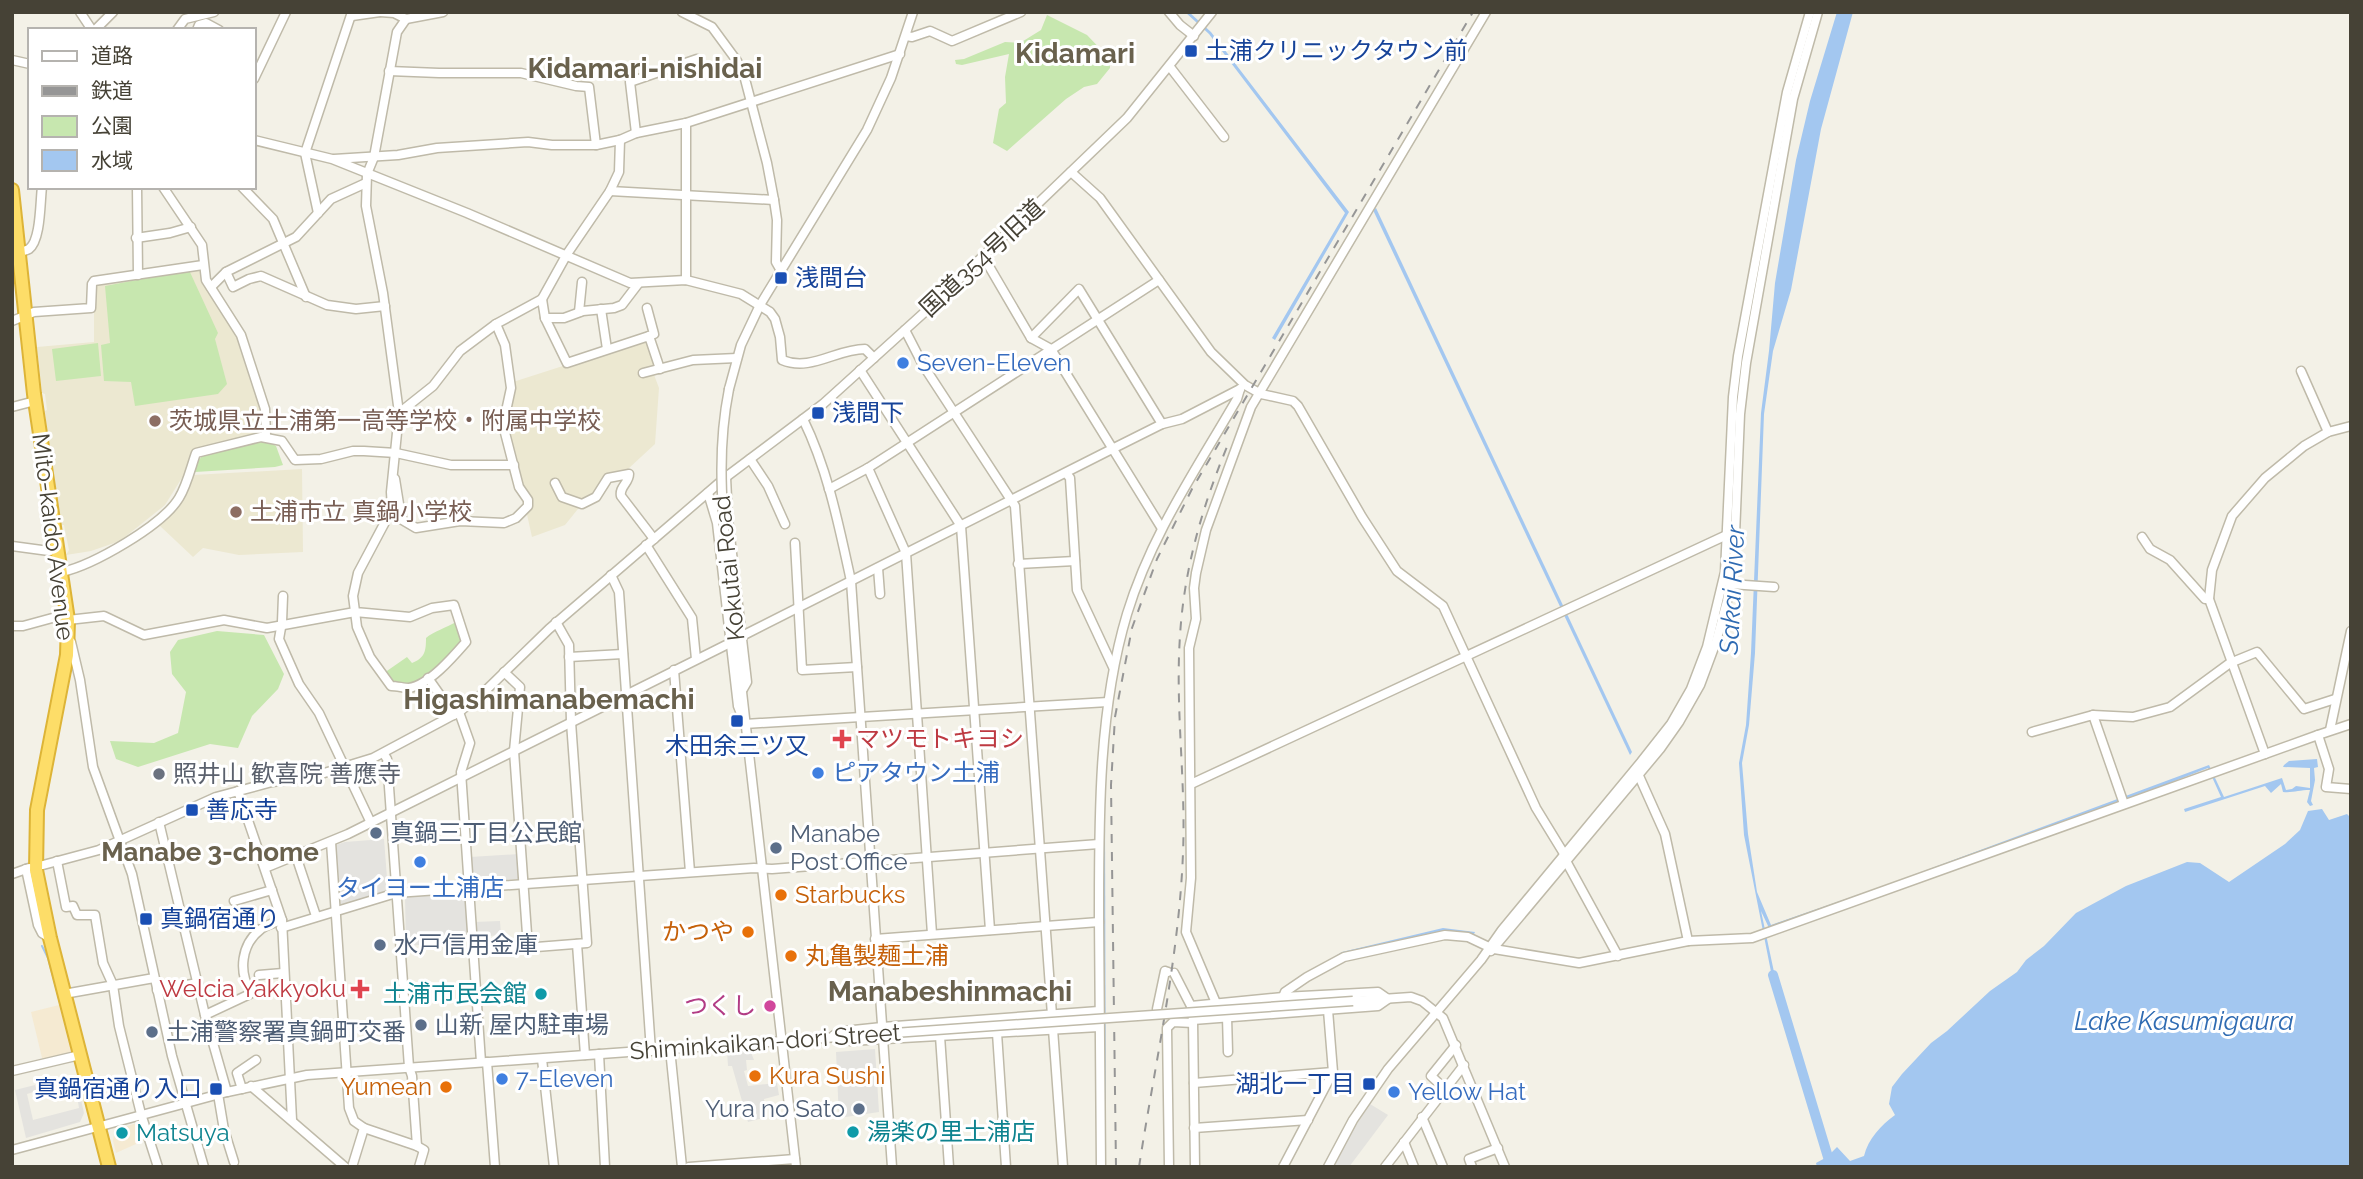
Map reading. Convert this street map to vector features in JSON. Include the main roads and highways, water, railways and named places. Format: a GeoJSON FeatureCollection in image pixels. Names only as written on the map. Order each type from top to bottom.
{"type":"FeatureCollection","features":[{"type":"Feature","properties":{"kind":"highway","name":"Mito-kaido Avenue"},"geometry":{"type":"LineString","coordinates":[[12,190],[15,252],[68,622],[65,670],[37,810],[38,887],[110,1167]]}},
{"type":"Feature","properties":{"kind":"water"},"geometry":{"type":"Polygon","coordinates":[[[1185,12],[1189,12],[1211,32],[1349,212],[1275,340],[1272,338],[1345,213],[1209,34],[1185,12]]]}},
{"type":"Feature","properties":{"kind":"water"},"geometry":{"type":"Polygon","coordinates":[[[1837,12],[1853,12],[1821,129],[1791,290],[1773,351],[1764,414],[1755,653],[1749,725],[1742,763],[1748,834],[1757,892],[1771,925],[2209,765],[2224,797],[2282,778],[2286,790],[2296,786],[2310,788],[2310,768],[2283,767],[2289,761],[2317,759],[2318,767],[2314,768],[2311,801],[2313,805],[2310,806],[2307,802],[2310,790],[2283,792],[2281,784],[2271,793],[2265,786],[2185,812],[2184,809],[2221,797],[2208,768],[2116,804],[1769,928],[1761,911],[1777,986],[1774,987],[1744,835],[1739,763],[1746,725],[1751,653],[1761,413],[1775,283],[1796,160],[1810,101],[1837,12]]]}},
{"type":"Feature","properties":{"kind":"water"},"geometry":{"type":"Polygon","coordinates":[[[1376,208],[1632,752],[1630,755],[1373,210],[1376,208]]]}},
{"type":"Feature","properties":{"kind":"water","name":"Lake Kasumigaura"},"geometry":{"type":"Polygon","coordinates":[[[2322,809],[2329,820],[2347,814],[2351,818],[2351,1167],[1817,1167],[1816,1163],[1837,1147],[1850,1161],[1864,1156],[1876,1133],[1895,1115],[1889,1104],[1892,1087],[1902,1074],[1931,1043],[1990,991],[2017,972],[2026,960],[2044,946],[2076,913],[2126,886],[2187,862],[2200,863],[2229,882],[2285,844],[2300,830],[2308,811],[2322,809]]]}},
{"type":"Feature","properties":{"kind":"water"},"geometry":{"type":"Polygon","coordinates":[[[1102,818],[1105,818],[1106,1167],[1103,1167],[1102,818]]]}},
{"type":"Feature","properties":{"kind":"water"},"geometry":{"type":"Polygon","coordinates":[[[1443,928],[1475,932],[1473,936],[1443,932],[1373,946],[1343,955],[1283,989],[1342,952],[1443,928]]]}},
{"type":"Feature","properties":{"kind":"waterway"},"geometry":{"type":"LineString","coordinates":[[42,946],[48,958],[66,1025]]}},
{"type":"Feature","properties":{"kind":"waterway","name":"Sakai River"},"geometry":{"type":"LineString","coordinates":[[1773,975],[1831,1167]]}},
{"type":"Feature","properties":{"kind":"waterway"},"geometry":{"type":"LineString","coordinates":[[67,1030],[73,1052]]}},
{"type":"Feature","properties":{"kind":"railway"},"geometry":{"type":"LineString","coordinates":[[1116,1167],[1111,785],[1115,717],[1132,628],[1157,559],[1192,489],[1473,12]]}},
{"type":"Feature","properties":{"kind":"railway"},"geometry":{"type":"LineString","coordinates":[[1139,1167],[1172,971],[1181,892],[1184,826],[1179,663],[1182,611],[1196,537],[1229,442]]}},
{"type":"Feature","properties":{"kind":"place","name":"土浦クリニックタウン前"},"geometry":{"type":"Point","coordinates":[1191,51]}},
{"type":"Feature","properties":{"kind":"place","name":"浅間台"},"geometry":{"type":"Point","coordinates":[781,278]}},
{"type":"Feature","properties":{"kind":"place","name":"Seven-Eleven"},"geometry":{"type":"Point","coordinates":[903,363]}},
{"type":"Feature","properties":{"kind":"place","name":"浅間下"},"geometry":{"type":"Point","coordinates":[818,413]}},
{"type":"Feature","properties":{"kind":"place","name":"茨城県立土浦第一高等学校・附属中学校"},"geometry":{"type":"Point","coordinates":[155,421]}},
{"type":"Feature","properties":{"kind":"place","name":"土浦市立 真鍋小学校"},"geometry":{"type":"Point","coordinates":[236,512]}},
{"type":"Feature","properties":{"kind":"place","name":"木田余三ツ又"},"geometry":{"type":"Point","coordinates":[737,721]}},
{"type":"Feature","properties":{"kind":"place","name":"マツモトキヨシ"},"geometry":{"type":"Point","coordinates":[842,739]}},
{"type":"Feature","properties":{"kind":"place","name":"ピアタウン土浦"},"geometry":{"type":"Point","coordinates":[818,773]}},
{"type":"Feature","properties":{"kind":"place","name":"照井山 歓喜院 善應寺"},"geometry":{"type":"Point","coordinates":[159,774]}},
{"type":"Feature","properties":{"kind":"place","name":"善応寺"},"geometry":{"type":"Point","coordinates":[192,810]}},
{"type":"Feature","properties":{"kind":"place","name":"真鍋三丁目公民館"},"geometry":{"type":"Point","coordinates":[376,833]}},
{"type":"Feature","properties":{"kind":"place","name":"Manabe Post Office"},"geometry":{"type":"Point","coordinates":[776,848]}},
{"type":"Feature","properties":{"kind":"place","name":"タイヨー土浦店"},"geometry":{"type":"Point","coordinates":[420,862]}},
{"type":"Feature","properties":{"kind":"place","name":"Starbucks"},"geometry":{"type":"Point","coordinates":[781,895]}},
{"type":"Feature","properties":{"kind":"place","name":"真鍋宿通り"},"geometry":{"type":"Point","coordinates":[146,919]}},
{"type":"Feature","properties":{"kind":"place","name":"かつや"},"geometry":{"type":"Point","coordinates":[748,932]}},
{"type":"Feature","properties":{"kind":"place","name":"水戸信用金庫"},"geometry":{"type":"Point","coordinates":[380,945]}},
{"type":"Feature","properties":{"kind":"place","name":"丸亀製麺土浦"},"geometry":{"type":"Point","coordinates":[791,956]}},
{"type":"Feature","properties":{"kind":"place","name":"Welcia Yakkyoku"},"geometry":{"type":"Point","coordinates":[360,989]}},
{"type":"Feature","properties":{"kind":"place","name":"土浦市民会館"},"geometry":{"type":"Point","coordinates":[541,994]}},
{"type":"Feature","properties":{"kind":"place","name":"つくし"},"geometry":{"type":"Point","coordinates":[770,1006]}},
{"type":"Feature","properties":{"kind":"place","name":"山新 屋内駐車場"},"geometry":{"type":"Point","coordinates":[421,1025]}},
{"type":"Feature","properties":{"kind":"place","name":"土浦警察署真鍋町交番"},"geometry":{"type":"Point","coordinates":[152,1032]}},
{"type":"Feature","properties":{"kind":"place","name":"Kura Sushi"},"geometry":{"type":"Point","coordinates":[755,1076]}},
{"type":"Feature","properties":{"kind":"place","name":"7-Eleven"},"geometry":{"type":"Point","coordinates":[502,1079]}},
{"type":"Feature","properties":{"kind":"place","name":"湖北一丁目"},"geometry":{"type":"Point","coordinates":[1369,1084]}},
{"type":"Feature","properties":{"kind":"place","name":"Yumean"},"geometry":{"type":"Point","coordinates":[446,1087]}},
{"type":"Feature","properties":{"kind":"place","name":"真鍋宿通り入口"},"geometry":{"type":"Point","coordinates":[216,1089]}},
{"type":"Feature","properties":{"kind":"place","name":"Yellow Hat"},"geometry":{"type":"Point","coordinates":[1394,1092]}},
{"type":"Feature","properties":{"kind":"place","name":"Yura no Sato"},"geometry":{"type":"Point","coordinates":[859,1109]}},
{"type":"Feature","properties":{"kind":"place","name":"湯楽の里土浦店"},"geometry":{"type":"Point","coordinates":[853,1132]}},
{"type":"Feature","properties":{"kind":"place","name":"Matsuya"},"geometry":{"type":"Point","coordinates":[122,1133]}},
{"type":"Feature","properties":{"kind":"district","name":"Kidamari"},"geometry":{"type":"Point","coordinates":[1075,53]}},
{"type":"Feature","properties":{"kind":"district","name":"Kidamari-nishidai"},"geometry":{"type":"Point","coordinates":[645,68]}},
{"type":"Feature","properties":{"kind":"district","name":"Higashimanabemachi"},"geometry":{"type":"Point","coordinates":[549,699]}},
{"type":"Feature","properties":{"kind":"district","name":"Manabe 3-chome"},"geometry":{"type":"Point","coordinates":[210,852]}},
{"type":"Feature","properties":{"kind":"district","name":"Manabeshinmachi"},"geometry":{"type":"Point","coordinates":[950,991]}}]}
